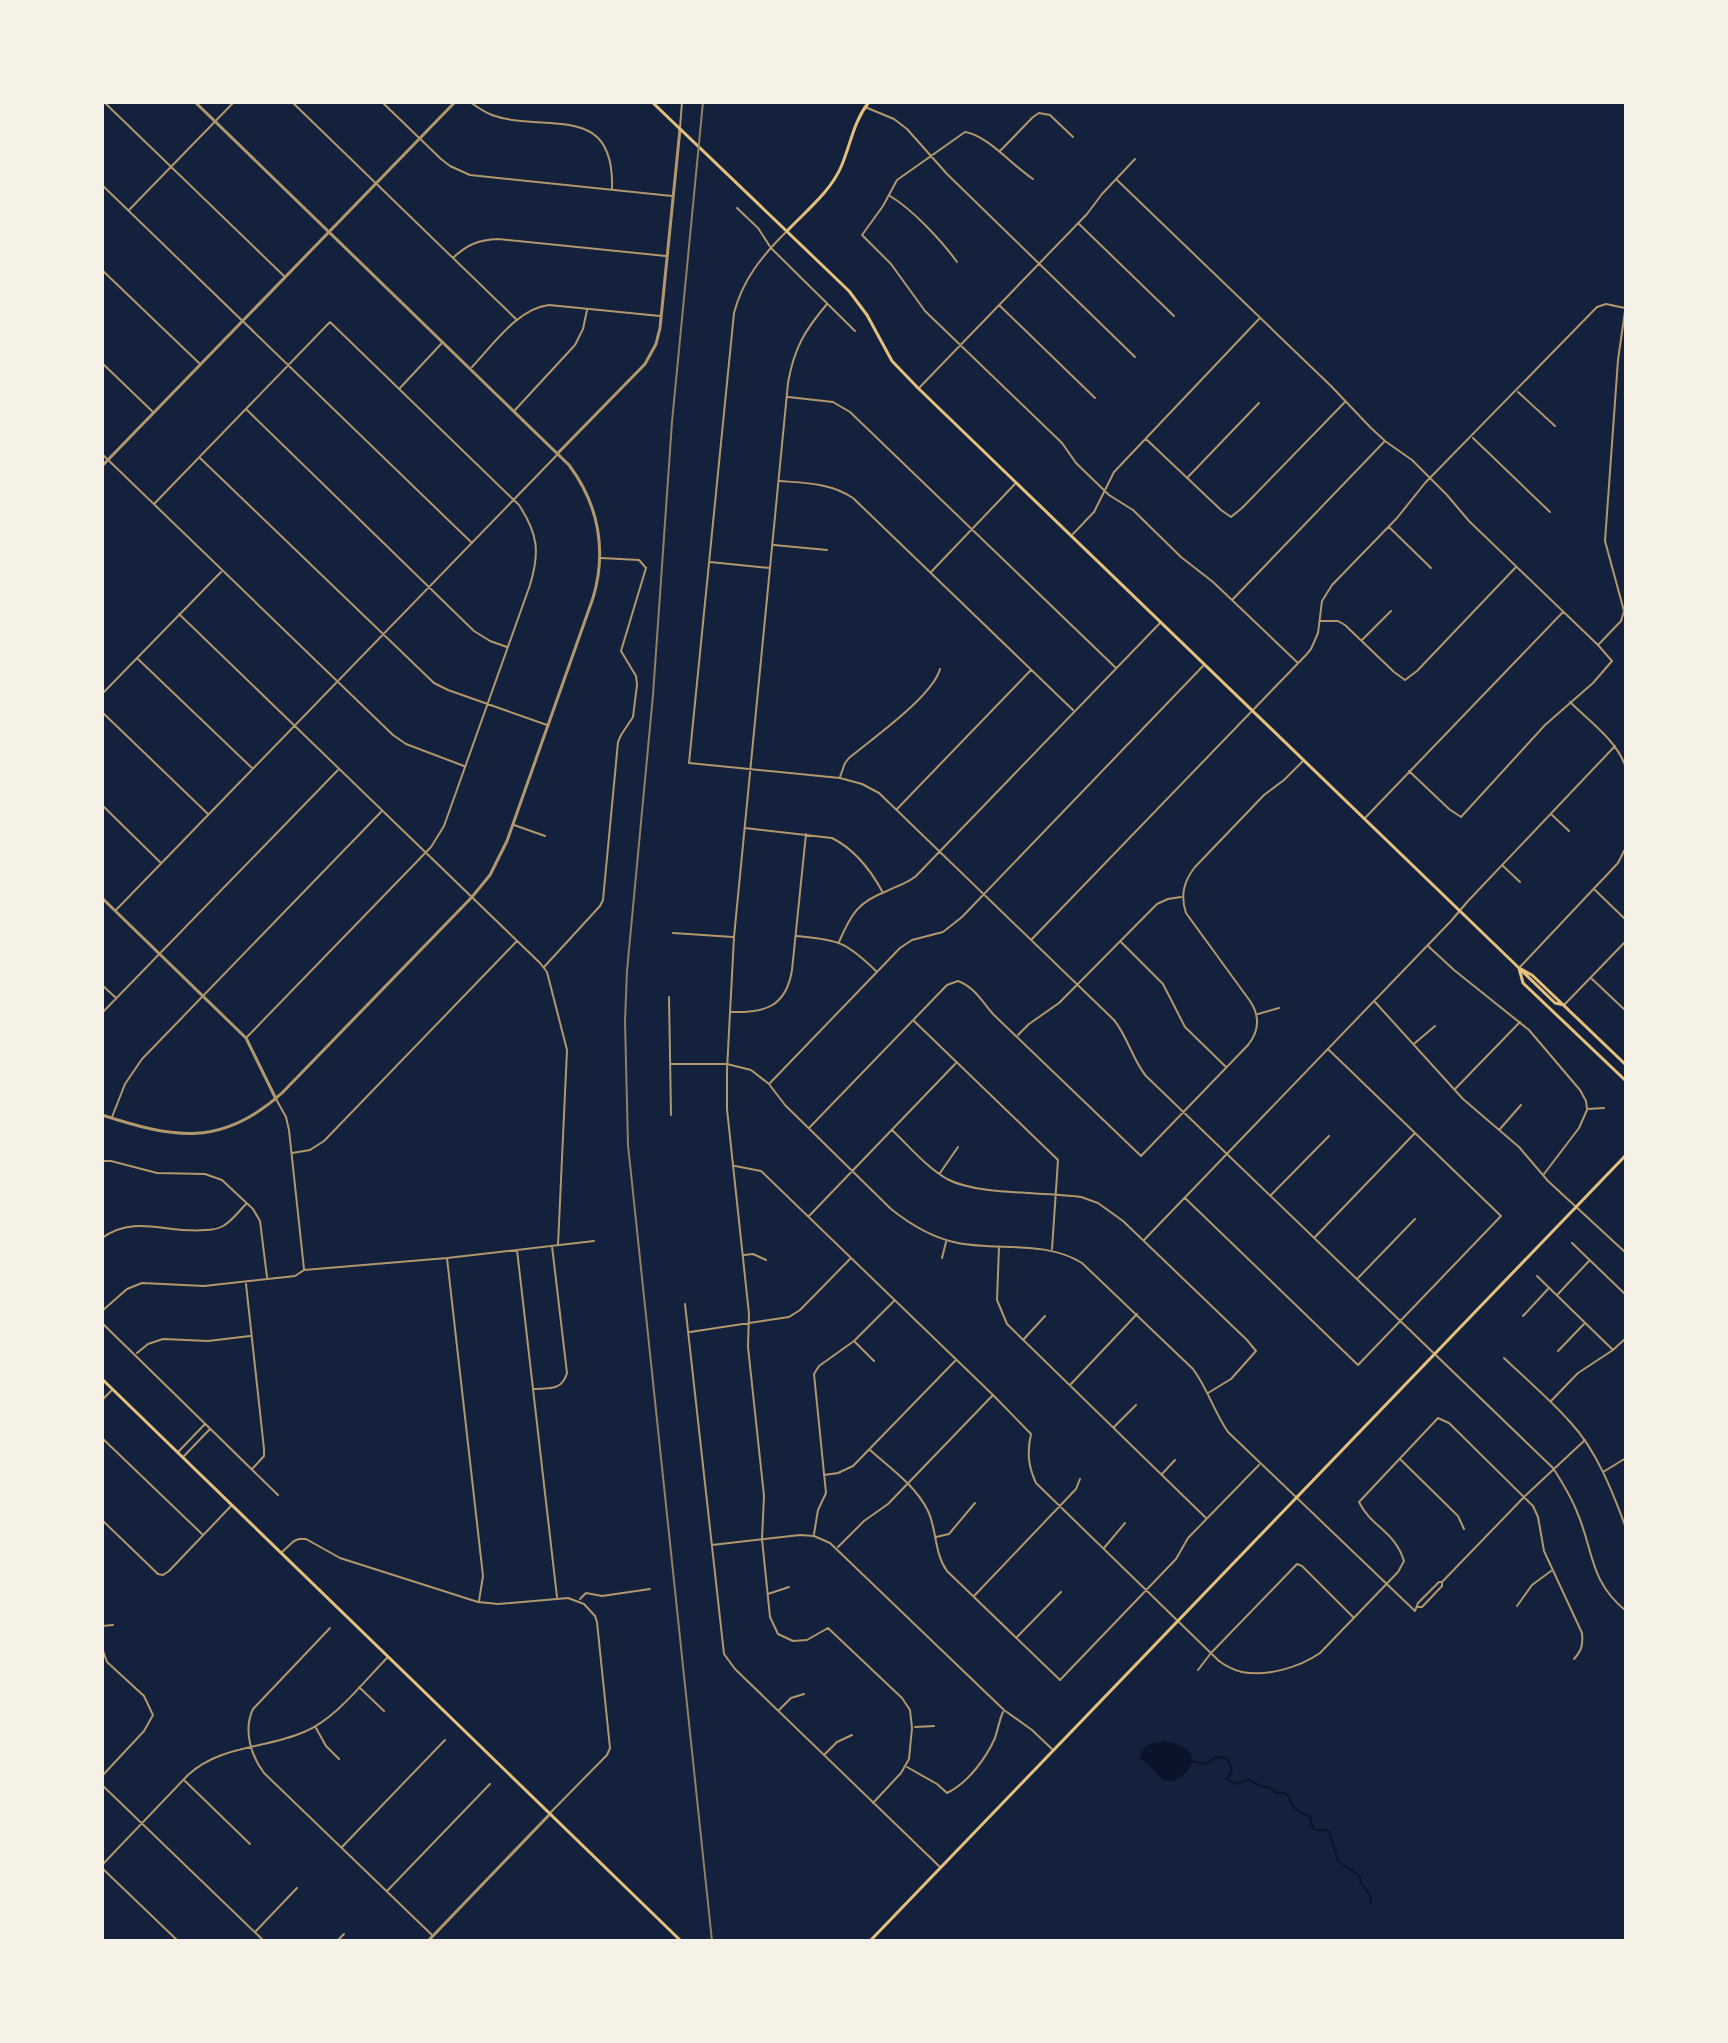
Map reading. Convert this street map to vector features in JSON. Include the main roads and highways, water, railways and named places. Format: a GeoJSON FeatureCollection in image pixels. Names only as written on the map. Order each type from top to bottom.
{"type":"FeatureCollection","features":[{"type":"Feature","properties":{"kind":"main road"},"geometry":{"type":"LineString","coordinates":[[652,102],[858,301],[892,361],[918,388],[1519,968],[1532,975],[1626,1065]]}},
{"type":"Feature","properties":{"kind":"main road"},"geometry":{"type":"LineString","coordinates":[[787,231],[833,181],[856,121],[869,102]]}},
{"type":"Feature","properties":{"kind":"main road"},"geometry":{"type":"LineString","coordinates":[[1519,968],[1523,983],[1626,1081]]}},
{"type":"Feature","properties":{"kind":"main road"},"geometry":{"type":"LineString","coordinates":[[870,1941],[1626,1155]]}},
{"type":"Feature","properties":{"kind":"main road"},"geometry":{"type":"LineString","coordinates":[[102,1379],[681,1941]]}},
{"type":"Feature","properties":{"kind":"water"},"geometry":{"type":"Polygon","coordinates":[[[1164,1741],[1183,1747],[1191,1755],[1188,1771],[1173,1781],[1160,1777],[1139,1758],[1148,1745],[1164,1741]]]}},
{"type":"Feature","properties":{"kind":"waterway"},"geometry":{"type":"LineString","coordinates":[[1191,1761],[1206,1764],[1216,1757],[1227,1758],[1232,1770],[1227,1779],[1230,1781],[1238,1784],[1248,1779],[1276,1793],[1286,1794],[1295,1809],[1310,1817],[1315,1830],[1329,1832],[1338,1861],[1360,1876],[1360,1882],[1371,1897],[1370,1903]]}},
{"type":"Feature","properties":{"kind":"railway"},"geometry":{"type":"LineString","coordinates":[[703,102],[672,422],[653,695],[625,1021],[628,1145],[712,1941]]}}]}
